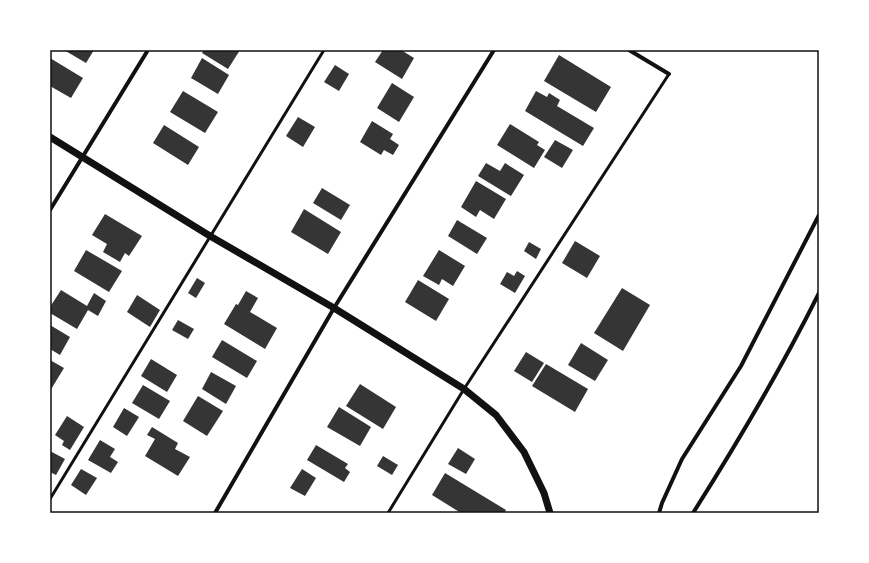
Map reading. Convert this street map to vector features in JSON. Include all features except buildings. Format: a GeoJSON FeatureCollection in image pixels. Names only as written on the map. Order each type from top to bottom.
{"type":"FeatureCollection","features":[{"type":"Feature","properties":{"kind":"street"},"geometry":{"type":"LineString","coordinates":[[50,210],[148,50]]}},
{"type":"Feature","properties":{"kind":"street"},"geometry":{"type":"LineString","coordinates":[[215,513],[334,308],[494,50]]}},
{"type":"Feature","properties":{"kind":"street"},"geometry":{"type":"LineString","coordinates":[[629,50],[669,74]]}},
{"type":"Feature","properties":{"kind":"street"},"geometry":{"type":"LineString","coordinates":[[50,137],[210,236],[334,308],[464,389],[496,415],[524,452],[544,493],[550,513]]}},
{"type":"Feature","properties":{"kind":"street"},"geometry":{"type":"LineString","coordinates":[[659,513],[682,459],[741,366],[819,215]]}},
{"type":"Feature","properties":{"kind":"street"},"geometry":{"type":"LineString","coordinates":[[693,513],[733,451],[776,376],[819,293]]}},
{"type":"Feature","properties":{"kind":"lane"},"geometry":{"type":"LineString","coordinates":[[50,499],[324,50]]}},
{"type":"Feature","properties":{"kind":"lane"},"geometry":{"type":"LineString","coordinates":[[388,513],[464,389],[669,74]]}}]}
